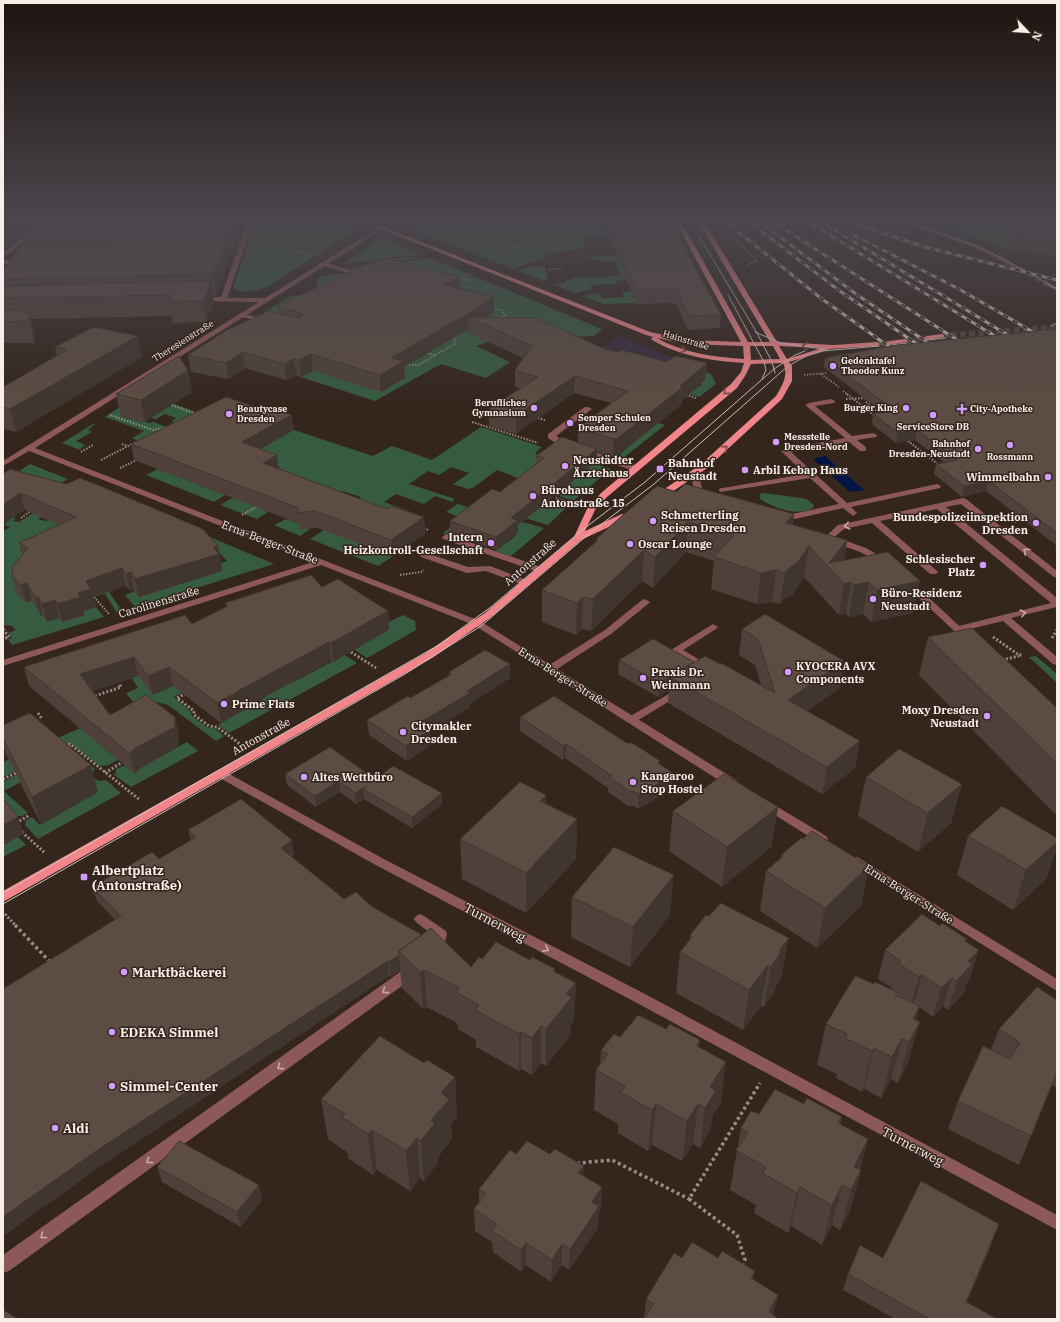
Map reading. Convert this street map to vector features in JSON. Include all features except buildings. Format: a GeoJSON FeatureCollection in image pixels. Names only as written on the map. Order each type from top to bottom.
{"type":"FeatureCollection","features":[{"type":"Feature","properties":{"kind":"main road"},"geometry":{"type":"LineString","coordinates":[[520,283],[648,334]]}},
{"type":"Feature","properties":{"kind":"main road"},"geometry":{"type":"LineString","coordinates":[[712,283],[746,344],[749,362]]}},
{"type":"Feature","properties":{"kind":"main road"},"geometry":{"type":"LineString","coordinates":[[654,500],[695,474],[779,397],[786,387],[789,376],[788,366],[737,283]]}},
{"type":"Feature","properties":{"kind":"main road","name":"Hainstraße"},"geometry":{"type":"LineString","coordinates":[[648,334],[702,343],[775,344],[834,347]]}},
{"type":"Feature","properties":{"kind":"main road","name":"Hainstraße"},"geometry":{"type":"LineString","coordinates":[[648,334],[659,342],[682,350],[719,358],[749,362],[784,361],[802,358],[834,347]]}},
{"type":"Feature","properties":{"kind":"main road"},"geometry":{"type":"LineString","coordinates":[[927,338],[942,336]]}},
{"type":"Feature","properties":{"kind":"main road"},"geometry":{"type":"LineString","coordinates":[[889,343],[905,341]]}},
{"type":"Feature","properties":{"kind":"main road"},"geometry":{"type":"LineString","coordinates":[[834,347],[877,344]]}},
{"type":"Feature","properties":{"kind":"main road","name":"Antonstraße"},"geometry":{"type":"LineString","coordinates":[[578,538],[591,509],[604,495],[740,380],[749,362]]}},
{"type":"Feature","properties":{"kind":"main road","name":"Antonstraße"},"geometry":{"type":"LineString","coordinates":[[3,897],[222,774],[434,652],[477,623],[578,538],[618,521],[636,511]]}},
{"type":"Feature","properties":{"kind":"street"},"geometry":{"type":"LineString","coordinates":[[224,298],[229,283]]}},
{"type":"Feature","properties":{"kind":"street","name":"Theresienstraße"},"geometry":{"type":"LineString","coordinates":[[3,464],[292,283]]}},
{"type":"Feature","properties":{"kind":"street"},"geometry":{"type":"LineString","coordinates":[[1047,284],[1057,290]]}},
{"type":"Feature","properties":{"kind":"street"},"geometry":{"type":"LineString","coordinates":[[192,299],[224,298],[265,300]]}},
{"type":"Feature","properties":{"kind":"street"},"geometry":{"type":"LineString","coordinates":[[240,315],[270,322]]}},
{"type":"Feature","properties":{"kind":"street"},"geometry":{"type":"LineString","coordinates":[[831,401],[809,405],[863,450]]}},
{"type":"Feature","properties":{"kind":"street"},"geometry":{"type":"LineString","coordinates":[[588,409],[551,436],[568,447],[635,468]]}},
{"type":"Feature","properties":{"kind":"street"},"geometry":{"type":"LineString","coordinates":[[854,512],[786,451],[873,434]]}},
{"type":"Feature","properties":{"kind":"street","name":"Erna-Berger-Straße"},"geometry":{"type":"LineString","coordinates":[[29,448],[477,623],[740,788]]}},
{"type":"Feature","properties":{"kind":"street"},"geometry":{"type":"LineString","coordinates":[[695,474],[698,490],[707,499],[713,502]]}},
{"type":"Feature","properties":{"kind":"street"},"geometry":{"type":"LineString","coordinates":[[724,490],[812,475]]}},
{"type":"Feature","properties":{"kind":"street"},"geometry":{"type":"LineString","coordinates":[[795,516],[937,486]]}},
{"type":"Feature","properties":{"kind":"street"},"geometry":{"type":"LineString","coordinates":[[654,500],[667,502]]}},
{"type":"Feature","properties":{"kind":"street"},"geometry":{"type":"LineString","coordinates":[[891,567],[863,550],[824,537],[841,527],[963,501],[1057,576]]}},
{"type":"Feature","properties":{"kind":"street"},"geometry":{"type":"LineString","coordinates":[[939,506],[1057,604]]}},
{"type":"Feature","properties":{"kind":"street"},"geometry":{"type":"LineString","coordinates":[[874,520],[933,572]]}},
{"type":"Feature","properties":{"kind":"street"},"geometry":{"type":"LineString","coordinates":[[446,538],[541,570]]}},
{"type":"Feature","properties":{"kind":"street"},"geometry":{"type":"LineString","coordinates":[[424,555],[467,570],[487,568],[526,583]]}},
{"type":"Feature","properties":{"kind":"street","name":"Carolinenstraße"},"geometry":{"type":"LineString","coordinates":[[3,663],[322,562]]}},
{"type":"Feature","properties":{"kind":"street"},"geometry":{"type":"LineString","coordinates":[[901,577],[992,662]]}},
{"type":"Feature","properties":{"kind":"street"},"geometry":{"type":"LineString","coordinates":[[550,669],[608,632],[645,602]]}},
{"type":"Feature","properties":{"kind":"street"},"geometry":{"type":"LineString","coordinates":[[958,629],[1057,604]]}},
{"type":"Feature","properties":{"kind":"street"},"geometry":{"type":"LineString","coordinates":[[1004,617],[1057,662]]}},
{"type":"Feature","properties":{"kind":"street"},"geometry":{"type":"LineString","coordinates":[[699,679],[712,671],[676,650],[713,627]]}},
{"type":"Feature","properties":{"kind":"street"},"geometry":{"type":"LineString","coordinates":[[631,720],[686,687]]}},
{"type":"Feature","properties":{"kind":"street","name":"Turnerweg"},"geometry":{"type":"LineString","coordinates":[[222,774],[276,806],[642,1000],[1057,1224]]}},
{"type":"Feature","properties":{"kind":"street"},"geometry":{"type":"LineString","coordinates":[[753,796],[833,846]]}},
{"type":"Feature","properties":{"kind":"street","name":"Erna-Berger-Straße"},"geometry":{"type":"LineString","coordinates":[[846,855],[1057,986]]}},
{"type":"Feature","properties":{"kind":"street"},"geometry":{"type":"LineString","coordinates":[[3,1265],[436,954],[441,934],[420,919]]}},
{"type":"Feature","properties":{"kind":"path"},"geometry":{"type":"LineString","coordinates":[[488,307],[501,310],[505,314],[492,322]]}},
{"type":"Feature","properties":{"kind":"path"},"geometry":{"type":"LineString","coordinates":[[400,365],[419,365],[455,344],[454,337],[459,334]]}},
{"type":"Feature","properties":{"kind":"path"},"geometry":{"type":"LineString","coordinates":[[427,353],[435,355]]}},
{"type":"Feature","properties":{"kind":"path"},"geometry":{"type":"LineString","coordinates":[[789,376],[827,373]]}},
{"type":"Feature","properties":{"kind":"path"},"geometry":{"type":"LineString","coordinates":[[821,374],[877,417]]}},
{"type":"Feature","properties":{"kind":"path"},"geometry":{"type":"LineString","coordinates":[[843,391],[847,390]]}},
{"type":"Feature","properties":{"kind":"path"},"geometry":{"type":"LineString","coordinates":[[680,394],[714,403]]}},
{"type":"Feature","properties":{"kind":"path"},"geometry":{"type":"LineString","coordinates":[[831,401],[871,397]]}},
{"type":"Feature","properties":{"kind":"path"},"geometry":{"type":"LineString","coordinates":[[163,402],[202,416]]}},
{"type":"Feature","properties":{"kind":"path"},"geometry":{"type":"LineString","coordinates":[[866,402],[884,416]]}},
{"type":"Feature","properties":{"kind":"path"},"geometry":{"type":"LineString","coordinates":[[88,410],[153,430],[167,428]]}},
{"type":"Feature","properties":{"kind":"path"},"geometry":{"type":"LineString","coordinates":[[126,421],[130,419]]}},
{"type":"Feature","properties":{"kind":"path"},"geometry":{"type":"LineString","coordinates":[[472,422],[544,445]]}},
{"type":"Feature","properties":{"kind":"path"},"geometry":{"type":"LineString","coordinates":[[103,458],[138,441]]}},
{"type":"Feature","properties":{"kind":"path"},"geometry":{"type":"LineString","coordinates":[[908,441],[942,467]]}},
{"type":"Feature","properties":{"kind":"path"},"geometry":{"type":"LineString","coordinates":[[122,444],[127,446]]}},
{"type":"Feature","properties":{"kind":"path"},"geometry":{"type":"LineString","coordinates":[[556,498],[591,509]]}},
{"type":"Feature","properties":{"kind":"path"},"geometry":{"type":"LineString","coordinates":[[20,518],[36,508]]}},
{"type":"Feature","properties":{"kind":"path"},"geometry":{"type":"LineString","coordinates":[[1023,520],[1030,518]]}},
{"type":"Feature","properties":{"kind":"path"},"geometry":{"type":"LineString","coordinates":[[415,525],[428,530]]}},
{"type":"Feature","properties":{"kind":"path"},"geometry":{"type":"LineString","coordinates":[[397,576],[421,572]]}},
{"type":"Feature","properties":{"kind":"path"},"geometry":{"type":"LineString","coordinates":[[94,597],[119,627]]}},
{"type":"Feature","properties":{"kind":"path"},"geometry":{"type":"LineString","coordinates":[[3,629],[9,637],[3,639]]}},
{"type":"Feature","properties":{"kind":"path"},"geometry":{"type":"LineString","coordinates":[[351,652],[391,677]]}},
{"type":"Feature","properties":{"kind":"path"},"geometry":{"type":"LineString","coordinates":[[992,662],[1019,655]]}},
{"type":"Feature","properties":{"kind":"path"},"geometry":{"type":"LineString","coordinates":[[95,696],[121,687],[119,682]]}},
{"type":"Feature","properties":{"kind":"path"},"geometry":{"type":"LineString","coordinates":[[189,691],[177,698],[194,711],[194,715],[209,726],[217,727],[255,755]]}},
{"type":"Feature","properties":{"kind":"path"},"geometry":{"type":"LineString","coordinates":[[38,713],[42,719]]}},
{"type":"Feature","properties":{"kind":"path"},"geometry":{"type":"LineString","coordinates":[[64,748],[70,744],[154,812]]}},
{"type":"Feature","properties":{"kind":"path"},"geometry":{"type":"LineString","coordinates":[[105,773],[121,763]]}},
{"type":"Feature","properties":{"kind":"path"},"geometry":{"type":"LineString","coordinates":[[3,779],[23,769]]}},
{"type":"Feature","properties":{"kind":"path"},"geometry":{"type":"LineString","coordinates":[[30,815],[14,824],[59,866]]}},
{"type":"Feature","properties":{"kind":"path"},"geometry":{"type":"LineString","coordinates":[[3,911],[54,967]]}},
{"type":"Feature","properties":{"kind":"path"},"geometry":{"type":"LineString","coordinates":[[689,1199],[769,1069]]}},
{"type":"Feature","properties":{"kind":"path"},"geometry":{"type":"LineString","coordinates":[[576,1168],[579,1163],[612,1160],[689,1199],[736,1236],[746,1260],[740,1271]]}},
{"type":"Feature","properties":{"kind":"shaded area"},"geometry":{"type":"Polygon","coordinates":[[[620,336],[703,371],[583,360],[620,336]]]}},
{"type":"Feature","properties":{"kind":"green space"},"geometry":{"type":"Polygon","coordinates":[[[235,283],[273,283],[254,291],[241,291],[233,288],[235,283]]]}},
{"type":"Feature","properties":{"kind":"green space"},"geometry":{"type":"Polygon","coordinates":[[[317,283],[490,283],[602,329],[594,336],[575,337],[511,334],[476,346],[510,362],[486,378],[441,364],[375,401],[301,377],[316,369],[262,314],[289,297],[305,294],[321,287],[317,285],[317,283]]]}},
{"type":"Feature","properties":{"kind":"green space"},"geometry":{"type":"Polygon","coordinates":[[[617,283],[617,284],[590,285],[592,289],[576,293],[552,284],[617,283]]]}},
{"type":"Feature","properties":{"kind":"green space"},"geometry":{"type":"Polygon","coordinates":[[[635,291],[632,294],[636,303],[603,304],[583,296],[599,293],[602,298],[624,297],[622,292],[635,291]]]}},
{"type":"Feature","properties":{"kind":"green space"},"geometry":{"type":"Polygon","coordinates":[[[703,371],[711,374],[716,384],[699,397],[688,394],[701,385],[703,371]]]}},
{"type":"Feature","properties":{"kind":"green space"},"geometry":{"type":"Polygon","coordinates":[[[163,400],[205,415],[146,444],[132,438],[144,431],[105,417],[121,406],[163,400]],[[165,414],[156,419],[145,417],[122,417],[150,423],[153,422],[167,427],[174,423],[172,421],[176,418],[165,414]]]}},
{"type":"Feature","properties":{"kind":"green space"},"geometry":{"type":"Polygon","coordinates":[[[656,422],[665,425],[622,459],[613,457],[618,456],[656,422]]]}},
{"type":"Feature","properties":{"kind":"green space"},"geometry":{"type":"Polygon","coordinates":[[[95,424],[88,430],[92,432],[76,441],[85,445],[80,450],[62,443],[95,424]]]}},
{"type":"Feature","properties":{"kind":"green space"},"geometry":{"type":"Polygon","coordinates":[[[481,427],[542,447],[535,453],[580,474],[600,478],[573,501],[497,470],[473,488],[468,489],[453,484],[469,473],[451,467],[439,475],[428,471],[409,484],[455,499],[452,502],[435,496],[424,504],[396,494],[384,502],[422,516],[422,526],[358,546],[375,553],[378,551],[393,556],[378,566],[310,539],[356,509],[349,505],[361,497],[342,491],[326,499],[268,512],[257,519],[220,505],[265,479],[226,435],[294,430],[373,456],[392,446],[432,460],[481,427]]]}},
{"type":"Feature","properties":{"kind":"green space"},"geometry":{"type":"Polygon","coordinates":[[[593,463],[611,469],[602,476],[587,471],[586,469],[593,463]]]}},
{"type":"Feature","properties":{"kind":"green space"},"geometry":{"type":"Polygon","coordinates":[[[30,464],[68,479],[55,487],[3,481],[30,464]]]}},
{"type":"Feature","properties":{"kind":"green space"},"geometry":{"type":"Polygon","coordinates":[[[158,469],[225,495],[214,502],[146,475],[158,469]]]}},
{"type":"Feature","properties":{"kind":"green space"},"geometry":{"type":"Polygon","coordinates":[[[763,493],[802,498],[808,500],[814,505],[813,508],[807,511],[800,512],[786,510],[760,499],[760,494],[763,493]]]}},
{"type":"Feature","properties":{"kind":"green space"},"geometry":{"type":"Polygon","coordinates":[[[59,496],[45,515],[38,519],[45,521],[49,520],[65,527],[122,611],[117,613],[105,594],[96,596],[90,589],[33,600],[43,615],[59,618],[62,621],[84,615],[82,611],[96,607],[104,617],[12,645],[8,639],[12,638],[8,633],[16,630],[12,626],[3,625],[3,531],[10,527],[4,525],[9,519],[3,515],[16,518],[13,521],[19,522],[59,496]]]}},
{"type":"Feature","properties":{"kind":"green space"},"geometry":{"type":"Polygon","coordinates":[[[549,499],[569,505],[548,525],[522,517],[549,499]]]}},
{"type":"Feature","properties":{"kind":"green space"},"geometry":{"type":"Polygon","coordinates":[[[457,504],[544,528],[510,557],[495,551],[513,538],[518,532],[469,526],[455,537],[443,533],[462,518],[446,512],[457,504]]]}},
{"type":"Feature","properties":{"kind":"green space"},"geometry":{"type":"Polygon","coordinates":[[[286,519],[300,524],[300,527],[310,529],[300,536],[274,525],[286,519]]]}},
{"type":"Feature","properties":{"kind":"green space"},"geometry":{"type":"Polygon","coordinates":[[[210,537],[274,564],[135,607],[125,595],[135,591],[139,597],[221,571],[216,565],[227,561],[215,548],[180,555],[210,537]]]}},
{"type":"Feature","properties":{"kind":"green space"},"geometry":{"type":"Polygon","coordinates":[[[403,615],[415,621],[416,630],[367,658],[354,649],[382,625],[403,615]]]}},
{"type":"Feature","properties":{"kind":"green space"},"geometry":{"type":"Polygon","coordinates":[[[345,655],[357,663],[229,733],[218,725],[267,696],[194,686],[174,697],[191,712],[192,716],[207,727],[215,729],[224,736],[216,741],[168,705],[153,701],[98,743],[118,760],[109,765],[100,766],[70,743],[3,777],[3,762],[134,703],[126,693],[138,688],[129,674],[272,664],[295,681],[345,655]]]}},
{"type":"Feature","properties":{"kind":"green space"},"geometry":{"type":"Polygon","coordinates":[[[1036,656],[1057,674],[1057,683],[1029,657],[1036,656]]]}},
{"type":"Feature","properties":{"kind":"green space"},"geometry":{"type":"Polygon","coordinates":[[[187,742],[198,751],[131,787],[114,775],[116,769],[125,765],[133,772],[187,742]]]}},
{"type":"Feature","properties":{"kind":"green space"},"geometry":{"type":"Polygon","coordinates":[[[61,751],[72,751],[95,769],[92,774],[94,779],[100,781],[106,780],[121,793],[38,839],[25,825],[26,820],[32,817],[40,825],[98,792],[62,760],[4,791],[28,813],[22,816],[11,816],[3,808],[3,782],[61,751]]]}},
{"type":"Feature","properties":{"kind":"green space"},"geometry":{"type":"Polygon","coordinates":[[[13,832],[26,845],[3,857],[3,845],[9,842],[13,832]]]}},
{"type":"Feature","properties":{"kind":"water"},"geometry":{"type":"Polygon","coordinates":[[[825,456],[864,490],[850,492],[813,459],[825,456]]]}},
{"type":"Feature","properties":{"kind":"tunnel"},"geometry":{"type":"LineString","coordinates":[[942,336],[1057,327]]}},
{"type":"Feature","properties":{"kind":"tunnel"},"geometry":{"type":"LineString","coordinates":[[905,341],[927,338]]}},
{"type":"Feature","properties":{"kind":"tunnel"},"geometry":{"type":"LineString","coordinates":[[877,344],[889,343]]}},
{"type":"Feature","properties":{"kind":"tram line"},"geometry":{"type":"LineString","coordinates":[[727,283],[757,333]]}},
{"type":"Feature","properties":{"kind":"tram line"},"geometry":{"type":"LineString","coordinates":[[1046,283],[1057,289]]}},
{"type":"Feature","properties":{"kind":"tram line"},"geometry":{"type":"LineString","coordinates":[[728,295],[764,362],[766,370],[762,379]]}},
{"type":"Feature","properties":{"kind":"tram line"},"geometry":{"type":"LineString","coordinates":[[1051,326],[1057,323]]}},
{"type":"Feature","properties":{"kind":"tram line"},"geometry":{"type":"LineString","coordinates":[[757,333],[781,343],[823,349]]}},
{"type":"Feature","properties":{"kind":"tram line"},"geometry":{"type":"LineString","coordinates":[[757,333],[772,362],[774,369]]}},
{"type":"Feature","properties":{"kind":"tram line"},"geometry":{"type":"LineString","coordinates":[[929,340],[945,338]]}},
{"type":"Feature","properties":{"kind":"tram line"},"geometry":{"type":"LineString","coordinates":[[892,345],[908,343]]}},
{"type":"Feature","properties":{"kind":"tram line"},"geometry":{"type":"LineString","coordinates":[[3,904],[405,674],[481,626],[590,533],[654,484],[788,366],[808,355],[822,351],[879,346]]}},
{"type":"Feature","properties":{"kind":"tram line"},"geometry":{"type":"LineString","coordinates":[[774,369],[795,355],[805,351]]}},
{"type":"Feature","properties":{"kind":"tram line"},"geometry":{"type":"LineString","coordinates":[[3,893],[437,646],[491,607],[581,531],[645,482],[774,369]]}},
{"type":"Feature","properties":{"kind":"tram line"},"geometry":{"type":"LineString","coordinates":[[774,369],[775,373]]}},
{"type":"Feature","properties":{"kind":"railway"},"geometry":{"type":"LineString","coordinates":[[802,283],[822,299],[898,353]]}},
{"type":"Feature","properties":{"kind":"railway"},"geometry":{"type":"LineString","coordinates":[[829,283],[924,349]]}},
{"type":"Feature","properties":{"kind":"railway"},"geometry":{"type":"LineString","coordinates":[[841,283],[937,349]]}},
{"type":"Feature","properties":{"kind":"railway"},"geometry":{"type":"LineString","coordinates":[[868,283],[965,345]]}},
{"type":"Feature","properties":{"kind":"railway"},"geometry":{"type":"LineString","coordinates":[[908,283],[1003,341]]}},
{"type":"Feature","properties":{"kind":"railway"},"geometry":{"type":"LineString","coordinates":[[922,283],[1016,340]]}},
{"type":"Feature","properties":{"kind":"railway"},"geometry":{"type":"LineString","coordinates":[[947,283],[1057,346]]}},
{"type":"Feature","properties":{"kind":"place","name":"Gedenktafel Theodor Kunz"},"geometry":{"type":"Point","coordinates":[833,366]}},
{"type":"Feature","properties":{"kind":"place","name":"Berufliches Gymnasium"},"geometry":{"type":"Point","coordinates":[534,408]}},
{"type":"Feature","properties":{"kind":"place","name":"Burger King"},"geometry":{"type":"Point","coordinates":[906,408]}},
{"type":"Feature","properties":{"kind":"place","name":"City-Apotheke"},"geometry":{"type":"Point","coordinates":[962,409]}},
{"type":"Feature","properties":{"kind":"place","name":"Beautycase Dresden"},"geometry":{"type":"Point","coordinates":[229,414]}},
{"type":"Feature","properties":{"kind":"place","name":"ServiceStore DB"},"geometry":{"type":"Point","coordinates":[933,415]}},
{"type":"Feature","properties":{"kind":"place","name":"Semper Schulen Dresden"},"geometry":{"type":"Point","coordinates":[570,423]}},
{"type":"Feature","properties":{"kind":"place","name":"Messstelle Dresden-Nord"},"geometry":{"type":"Point","coordinates":[776,442]}},
{"type":"Feature","properties":{"kind":"place","name":"Rossmann"},"geometry":{"type":"Point","coordinates":[1010,445]}},
{"type":"Feature","properties":{"kind":"place","name":"Bahnhof Dresden-Neustadt"},"geometry":{"type":"Point","coordinates":[978,449]}},
{"type":"Feature","properties":{"kind":"place","name":"Neustädter Ärztehaus"},"geometry":{"type":"Point","coordinates":[565,466]}},
{"type":"Feature","properties":{"kind":"place","name":"Bahnhof Neustadt"},"geometry":{"type":"Point","coordinates":[660,469]}},
{"type":"Feature","properties":{"kind":"place","name":"Arbil Kebap Haus"},"geometry":{"type":"Point","coordinates":[745,470]}},
{"type":"Feature","properties":{"kind":"place","name":"Wimmelbahn"},"geometry":{"type":"Point","coordinates":[1048,477]}},
{"type":"Feature","properties":{"kind":"place","name":"Bürohaus Antonstraße 15"},"geometry":{"type":"Point","coordinates":[533,496]}},
{"type":"Feature","properties":{"kind":"place","name":"Schmetterling Reisen Dresden"},"geometry":{"type":"Point","coordinates":[653,521]}},
{"type":"Feature","properties":{"kind":"place","name":"Bundespolizeiinspektion Dresden"},"geometry":{"type":"Point","coordinates":[1036,523]}},
{"type":"Feature","properties":{"kind":"place","name":"Intern Heizkontroll-Gesellschaft"},"geometry":{"type":"Point","coordinates":[491,543]}},
{"type":"Feature","properties":{"kind":"place","name":"Oscar Lounge"},"geometry":{"type":"Point","coordinates":[630,544]}},
{"type":"Feature","properties":{"kind":"place","name":"Schlesischer Platz"},"geometry":{"type":"Point","coordinates":[983,565]}},
{"type":"Feature","properties":{"kind":"place","name":"Büro-Residenz Neustadt"},"geometry":{"type":"Point","coordinates":[873,599]}},
{"type":"Feature","properties":{"kind":"place","name":"KYOCERA AVX Components"},"geometry":{"type":"Point","coordinates":[788,672]}},
{"type":"Feature","properties":{"kind":"place","name":"Praxis Dr. Weinmann"},"geometry":{"type":"Point","coordinates":[643,678]}},
{"type":"Feature","properties":{"kind":"place","name":"Prime Flats"},"geometry":{"type":"Point","coordinates":[224,704]}},
{"type":"Feature","properties":{"kind":"place","name":"Moxy Dresden Neustadt"},"geometry":{"type":"Point","coordinates":[987,716]}},
{"type":"Feature","properties":{"kind":"place","name":"Citymakler Dresden"},"geometry":{"type":"Point","coordinates":[403,732]}},
{"type":"Feature","properties":{"kind":"place","name":"Altes Wettbüro"},"geometry":{"type":"Point","coordinates":[304,777]}},
{"type":"Feature","properties":{"kind":"place","name":"Kangaroo Stop Hostel"},"geometry":{"type":"Point","coordinates":[633,782]}},
{"type":"Feature","properties":{"kind":"place","name":"Albertplatz (Antonstraße)"},"geometry":{"type":"Point","coordinates":[84,877]}},
{"type":"Feature","properties":{"kind":"place","name":"Marktbäckerei"},"geometry":{"type":"Point","coordinates":[124,972]}},
{"type":"Feature","properties":{"kind":"place","name":"EDEKA Simmel"},"geometry":{"type":"Point","coordinates":[112,1032]}},
{"type":"Feature","properties":{"kind":"place","name":"Simmel-Center"},"geometry":{"type":"Point","coordinates":[112,1086]}},
{"type":"Feature","properties":{"kind":"place","name":"Aldi"},"geometry":{"type":"Point","coordinates":[55,1128]}}]}
